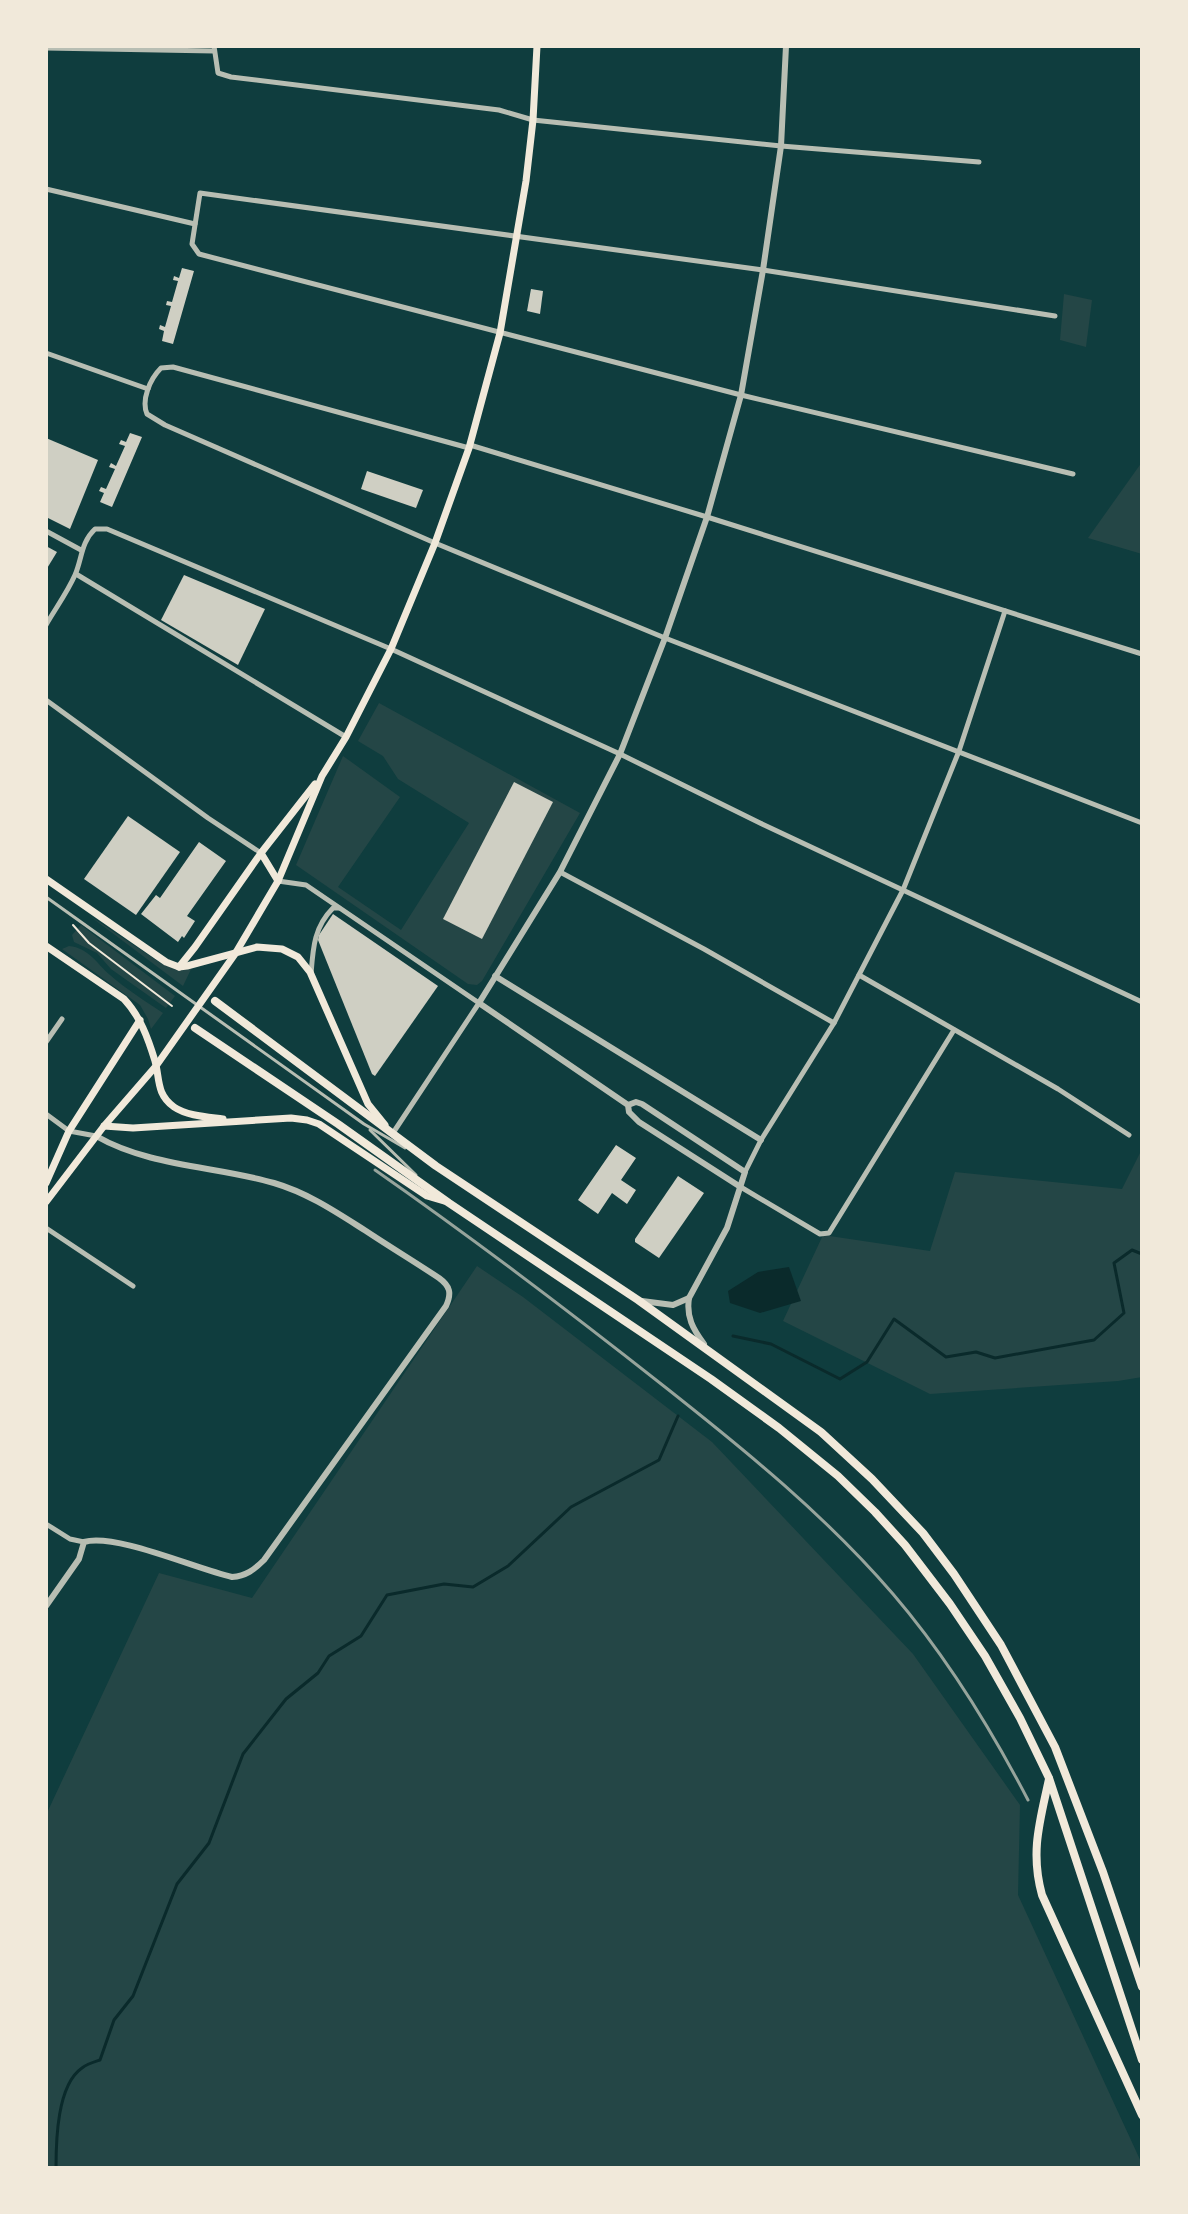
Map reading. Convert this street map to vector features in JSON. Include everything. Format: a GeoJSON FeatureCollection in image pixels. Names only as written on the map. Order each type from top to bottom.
{"type":"FeatureCollection","features":[{"type":"Feature","properties":{"kind":"main road"},"geometry":{"type":"LineString","coordinates":[[179,967],[261,853],[322,776],[346,737],[391,649],[435,543],[469,446],[500,333],[518,236],[533,120],[537,46]]}},
{"type":"Feature","properties":{"kind":"main road"},"geometry":{"type":"LineString","coordinates":[[46,1202],[104,1126],[156,1066],[235,954],[278,881],[322,776]]}},
{"type":"Feature","properties":{"kind":"main road"},"geometry":{"type":"LineString","coordinates":[[261,853],[278,881]]}},
{"type":"Feature","properties":{"kind":"main road"},"geometry":{"type":"LineString","coordinates":[[46,879],[157,957],[179,967],[257,947],[282,949],[298,957],[311,975],[368,1104],[392,1133]]}},
{"type":"Feature","properties":{"kind":"main road"},"geometry":{"type":"LineString","coordinates":[[46,946],[124,999],[140,1020],[156,1066],[159,1087],[167,1100],[191,1114],[237,1122]]}},
{"type":"Feature","properties":{"kind":"main road"},"geometry":{"type":"LineString","coordinates":[[215,1001],[436,1166],[638,1300],[821,1432],[872,1479],[923,1533],[954,1574],[1015,1668],[1055,1747],[1103,1872],[1142,1987]]}},
{"type":"Feature","properties":{"kind":"main road"},"geometry":{"type":"LineString","coordinates":[[46,1183],[69,1131],[140,1020]]}},
{"type":"Feature","properties":{"kind":"main road"},"geometry":{"type":"LineString","coordinates":[[195,1028],[779,1428],[838,1476],[905,1545],[985,1656],[1049,1778],[1142,2060]]}},
{"type":"Feature","properties":{"kind":"main road"},"geometry":{"type":"LineString","coordinates":[[104,1126],[133,1128],[291,1118],[307,1120],[319,1124],[427,1196],[449,1203]]}},
{"type":"Feature","properties":{"kind":"main road"},"geometry":{"type":"LineString","coordinates":[[1049,1778],[1036,1846],[1039,1884],[1142,2115]]}},
{"type":"Feature","properties":{"kind":"street"},"geometry":{"type":"LineString","coordinates":[[392,1133],[479,1003],[560,872],[620,754],[665,638],[707,517],[741,395],[781,146],[786,46]]}},
{"type":"Feature","properties":{"kind":"street"},"geometry":{"type":"LineString","coordinates":[[46,48],[214,49],[218,73],[224,76],[499,110],[533,120],[781,146],[979,162]]}},
{"type":"Feature","properties":{"kind":"street"},"geometry":{"type":"LineString","coordinates":[[46,189],[195,224]]}},
{"type":"Feature","properties":{"kind":"street"},"geometry":{"type":"LineString","coordinates":[[1055,316],[763,270],[200,193],[192,244],[199,254],[500,333],[741,395],[1073,474]]}},
{"type":"Feature","properties":{"kind":"street"},"geometry":{"type":"LineString","coordinates":[[46,353],[148,389]]}},
{"type":"Feature","properties":{"kind":"street"},"geometry":{"type":"LineString","coordinates":[[1142,654],[707,517],[469,446],[173,367],[161,368],[156,373],[144,404],[145,411],[165,425],[435,543],[665,638],[1142,823]]}},
{"type":"Feature","properties":{"kind":"street"},"geometry":{"type":"LineString","coordinates":[[46,625],[76,574],[81,550],[90,533],[95,529],[107,529],[391,649],[1142,1002]]}},
{"type":"Feature","properties":{"kind":"street"},"geometry":{"type":"LineString","coordinates":[[46,531],[81,550]]}},
{"type":"Feature","properties":{"kind":"street"},"geometry":{"type":"LineString","coordinates":[[76,574],[346,737]]}},
{"type":"Feature","properties":{"kind":"street"},"geometry":{"type":"LineString","coordinates":[[706,1347],[689,1318],[689,1298],[727,1228],[739,1186],[761,1140],[834,1023],[903,890],[959,751],[1005,611]]}},
{"type":"Feature","properties":{"kind":"street"},"geometry":{"type":"LineString","coordinates":[[46,700],[261,853]]}},
{"type":"Feature","properties":{"kind":"street"},"geometry":{"type":"LineString","coordinates":[[560,872],[834,1023]]}},
{"type":"Feature","properties":{"kind":"street"},"geometry":{"type":"LineString","coordinates":[[278,881],[306,885],[628,1105],[639,1122],[820,1234],[829,1233],[833,1228],[954,1030]]}},
{"type":"Feature","properties":{"kind":"street"},"geometry":{"type":"LineString","coordinates":[[311,975],[314,938],[321,921],[333,908],[339,908]]}},
{"type":"Feature","properties":{"kind":"street"},"geometry":{"type":"LineString","coordinates":[[859,975],[1058,1089],[1129,1135]]}},
{"type":"Feature","properties":{"kind":"street"},"geometry":{"type":"LineString","coordinates":[[495,976],[761,1140]]}},
{"type":"Feature","properties":{"kind":"street"},"geometry":{"type":"LineString","coordinates":[[46,1042],[62,1019]]}},
{"type":"Feature","properties":{"kind":"street"},"geometry":{"type":"LineString","coordinates":[[628,1105],[636,1102],[642,1104],[745,1172]]}},
{"type":"Feature","properties":{"kind":"street"},"geometry":{"type":"LineString","coordinates":[[46,1114],[69,1131],[96,1136],[110,1145],[155,1158],[271,1182],[300,1192],[446,1283],[451,1297],[264,1560],[241,1577],[112,1542],[70,1539],[46,1524]]}},
{"type":"Feature","properties":{"kind":"street"},"geometry":{"type":"LineString","coordinates":[[46,1228],[133,1286]]}},
{"type":"Feature","properties":{"kind":"street"},"geometry":{"type":"LineString","coordinates":[[638,1300],[673,1305],[689,1298]]}},
{"type":"Feature","properties":{"kind":"street"},"geometry":{"type":"LineString","coordinates":[[46,1606],[79,1559],[84,1542]]}},
{"type":"Feature","properties":{"kind":"lane"},"geometry":{"type":"LineString","coordinates":[[46,897],[364,1124],[436,1166]]}},
{"type":"Feature","properties":{"kind":"lane"},"geometry":{"type":"LineString","coordinates":[[364,1124],[429,1188]]}},
{"type":"Feature","properties":{"kind":"path"},"geometry":{"type":"LineString","coordinates":[[77,929],[89,943],[172,1006]]}},
{"type":"Feature","properties":{"kind":"shaded area"},"geometry":{"type":"Polygon","coordinates":[[[1064,294],[1092,300],[1086,347],[1060,340],[1064,294]]]}},
{"type":"Feature","properties":{"kind":"shaded area"},"geometry":{"type":"Polygon","coordinates":[[[1142,462],[1142,554],[1088,538],[1142,462]]]}},
{"type":"Feature","properties":{"kind":"shaded area"},"geometry":{"type":"Polygon","coordinates":[[[379,703],[580,813],[477,985],[468,984],[296,865],[343,756],[400,797],[338,887],[401,930],[469,823],[398,779],[383,756],[358,741],[379,703]]]}},
{"type":"Feature","properties":{"kind":"shaded area"},"geometry":{"type":"Polygon","coordinates":[[[87,914],[162,964],[193,965],[183,986],[87,914]]]}},
{"type":"Feature","properties":{"kind":"shaded area"},"geometry":{"type":"Polygon","coordinates":[[[81,925],[175,996],[166,1008],[111,969],[97,953],[74,942],[72,935],[81,925]]]}},
{"type":"Feature","properties":{"kind":"shaded area"},"geometry":{"type":"Polygon","coordinates":[[[69,946],[87,953],[116,980],[163,1013],[151,1029],[140,1005],[62,949],[69,946]]]}},
{"type":"Feature","properties":{"kind":"shaded area"},"geometry":{"type":"Polygon","coordinates":[[[1142,1149],[1142,1377],[930,1394],[783,1321],[823,1235],[930,1251],[955,1172],[1122,1189],[1142,1149]]]}},
{"type":"Feature","properties":{"kind":"shaded area"},"geometry":{"type":"Polygon","coordinates":[[[477,1266],[523,1297],[712,1442],[913,1654],[1020,1805],[1018,1895],[1142,2168],[46,2168],[46,1815],[159,1573],[252,1598],[477,1266]]]}},
{"type":"Feature","properties":{"kind":"shaded area"},"geometry":{"type":"Polygon","coordinates":[[[789,1267],[801,1301],[760,1313],[730,1303],[728,1291],[758,1272],[789,1267]]]}},
{"type":"Feature","properties":{"kind":"building"},"geometry":{"type":"Polygon","coordinates":[[[182,268],[194,271],[173,344],[162,341],[164,331],[159,329],[160,325],[165,327],[171,306],[166,305],[167,301],[172,302],[178,281],[173,280],[174,276],[179,278],[182,268]]]}},
{"type":"Feature","properties":{"kind":"building"},"geometry":{"type":"Polygon","coordinates":[[[531,289],[543,291],[540,314],[527,311],[531,289]]]}},
{"type":"Feature","properties":{"kind":"building"},"geometry":{"type":"Polygon","coordinates":[[[130,433],[142,437],[112,507],[100,502],[104,493],[99,491],[101,487],[106,489],[115,469],[109,467],[111,463],[116,466],[125,446],[119,444],[121,440],[126,442],[130,433]]]}},
{"type":"Feature","properties":{"kind":"building"},"geometry":{"type":"Polygon","coordinates":[[[46,438],[98,460],[70,529],[46,517],[46,438]]]}},
{"type":"Feature","properties":{"kind":"building"},"geometry":{"type":"Polygon","coordinates":[[[367,471],[423,490],[416,508],[361,489],[367,471]]]}},
{"type":"Feature","properties":{"kind":"building"},"geometry":{"type":"Polygon","coordinates":[[[46,546],[57,552],[46,570],[46,546]]]}},
{"type":"Feature","properties":{"kind":"building"},"geometry":{"type":"Polygon","coordinates":[[[184,575],[265,609],[238,665],[161,620],[184,575]]]}},
{"type":"Feature","properties":{"kind":"building"},"geometry":{"type":"Polygon","coordinates":[[[514,782],[553,802],[482,939],[443,919],[514,782]]]}},
{"type":"Feature","properties":{"kind":"building"},"geometry":{"type":"Polygon","coordinates":[[[128,816],[180,852],[136,915],[84,879],[128,816]]]}},
{"type":"Feature","properties":{"kind":"building"},"geometry":{"type":"Polygon","coordinates":[[[199,842],[226,861],[187,916],[195,921],[178,942],[141,914],[156,895],[160,898],[199,842]]]}},
{"type":"Feature","properties":{"kind":"building"},"geometry":{"type":"Polygon","coordinates":[[[333,914],[438,986],[375,1076],[318,940],[333,914]]]}},
{"type":"Feature","properties":{"kind":"building"},"geometry":{"type":"Polygon","coordinates":[[[616,1145],[636,1158],[621,1180],[636,1190],[627,1204],[612,1193],[598,1214],[578,1200],[616,1145]]]}},
{"type":"Feature","properties":{"kind":"building"},"geometry":{"type":"Polygon","coordinates":[[[678,1176],[704,1193],[659,1258],[635,1239],[678,1176]]]}},
{"type":"Feature","properties":{"kind":"waterway"},"geometry":{"type":"LineString","coordinates":[[733,1336],[771,1344],[840,1379],[867,1362],[894,1319],[946,1357],[976,1352],[995,1358],[1094,1340],[1124,1313],[1114,1263],[1132,1250],[1142,1254]]}},
{"type":"Feature","properties":{"kind":"waterway"},"geometry":{"type":"LineString","coordinates":[[56,2168],[60,2114],[67,2087],[82,2068],[100,2060],[114,2020],[133,1996],[177,1884],[209,1843],[243,1754],[286,1699],[318,1673],[329,1656],[361,1636],[387,1595],[444,1584],[473,1587],[508,1566],[571,1507],[659,1460],[678,1416]]}},
{"type":"Feature","properties":{"kind":"railway"},"geometry":{"type":"LineString","coordinates":[[375,1170],[522,1276],[665,1387],[755,1460],[840,1537],[932,1642],[983,1719],[1028,1800]]}}]}
